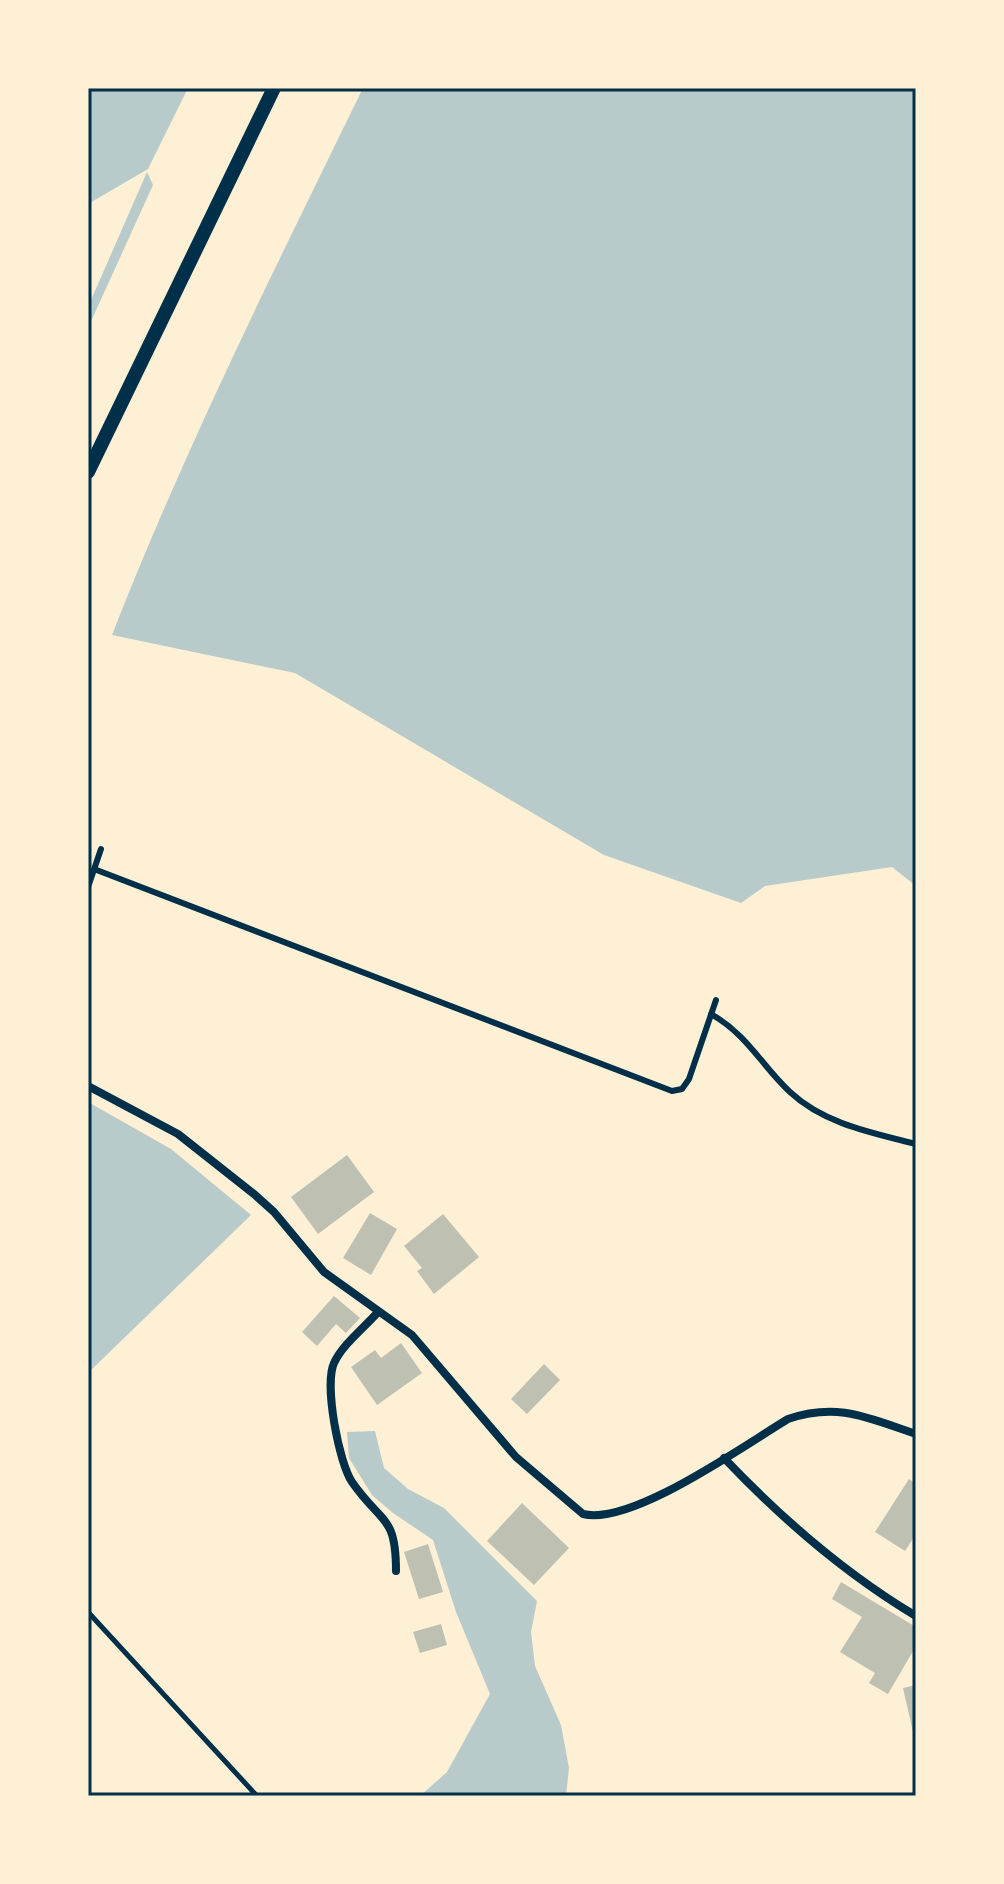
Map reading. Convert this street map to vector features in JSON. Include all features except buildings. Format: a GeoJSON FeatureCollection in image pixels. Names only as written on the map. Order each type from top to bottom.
{"type":"FeatureCollection","features":[{"type":"Feature","properties":{"kind":"street"},"geometry":{"type":"LineString","coordinates":[[88,472],[274,88]]}},
{"type":"Feature","properties":{"kind":"street"},"geometry":{"type":"LineString","coordinates":[[88,1086],[204,1153],[274,1212],[310,1260],[412,1335],[516,1457],[583,1514],[597,1518],[637,1507],[788,1419],[814,1410],[853,1412],[916,1434]]}},
{"type":"Feature","properties":{"kind":"street"},"geometry":{"type":"LineString","coordinates":[[378,1312],[344,1349],[332,1368],[332,1376],[342,1464],[358,1491],[393,1530],[396,1571]]}},
{"type":"Feature","properties":{"kind":"street"},"geometry":{"type":"LineString","coordinates":[[724,1458],[770,1507],[916,1616]]}},
{"type":"Feature","properties":{"kind":"lane"},"geometry":{"type":"LineString","coordinates":[[88,887],[101,849]]}},
{"type":"Feature","properties":{"kind":"lane"},"geometry":{"type":"LineString","coordinates":[[94,869],[667,1090],[682,1089],[689,1079],[716,1000]]}},
{"type":"Feature","properties":{"kind":"lane"},"geometry":{"type":"LineString","coordinates":[[711,1014],[744,1036],[802,1102],[859,1129],[916,1144]]}},
{"type":"Feature","properties":{"kind":"path"},"geometry":{"type":"LineString","coordinates":[[88,1612],[257,1796]]}},
{"type":"Feature","properties":{"kind":"shaded area"},"geometry":{"type":"Polygon","coordinates":[[[88,88],[188,88],[148,169],[88,204],[88,88]]]}},
{"type":"Feature","properties":{"kind":"shaded area"},"geometry":{"type":"Polygon","coordinates":[[[363,88],[916,88],[916,886],[892,867],[765,886],[741,903],[604,855],[295,673],[112,635],[200,427],[363,88]]]}},
{"type":"Feature","properties":{"kind":"shaded area"},"geometry":{"type":"Polygon","coordinates":[[[147,172],[153,185],[88,328],[88,307],[147,172]]]}},
{"type":"Feature","properties":{"kind":"shaded area"},"geometry":{"type":"Polygon","coordinates":[[[88,1102],[171,1149],[251,1215],[88,1373],[88,1102]]]}},
{"type":"Feature","properties":{"kind":"shaded area"},"geometry":{"type":"Polygon","coordinates":[[[375,1431],[384,1468],[408,1489],[444,1508],[537,1601],[531,1632],[535,1666],[561,1725],[569,1768],[566,1796],[420,1796],[447,1772],[490,1694],[456,1612],[433,1540],[372,1495],[349,1458],[347,1432],[375,1431]]]}}]}
